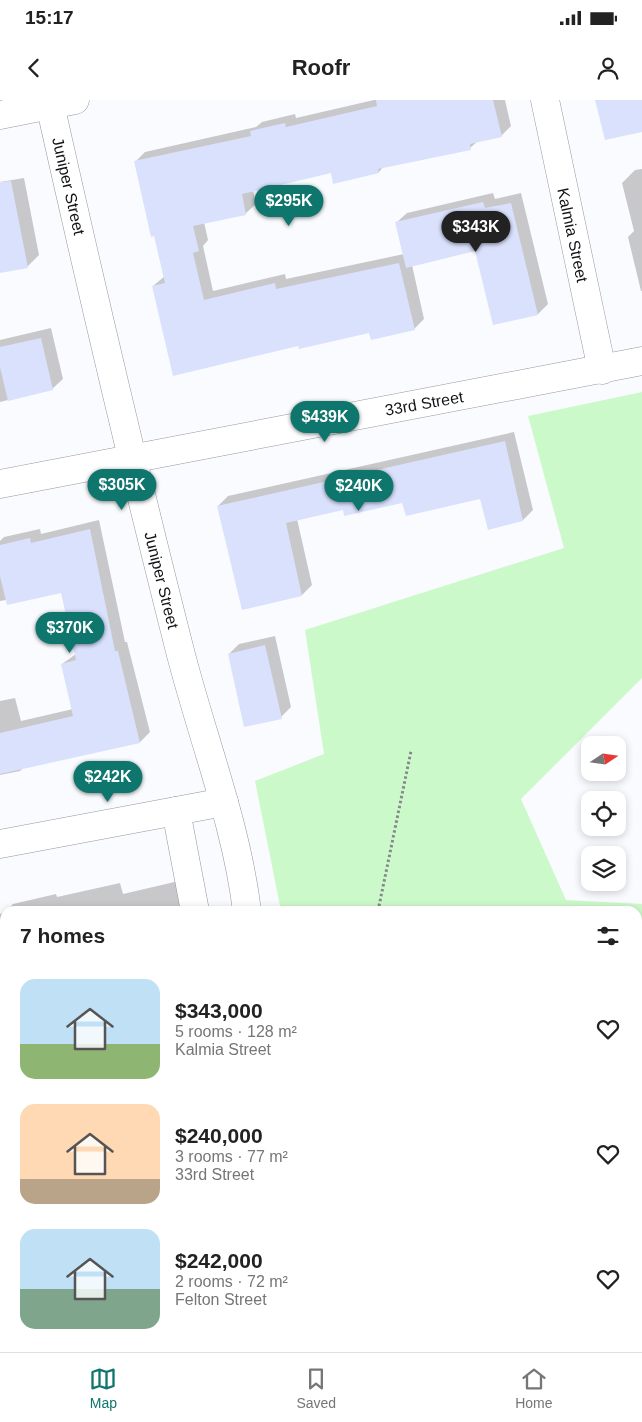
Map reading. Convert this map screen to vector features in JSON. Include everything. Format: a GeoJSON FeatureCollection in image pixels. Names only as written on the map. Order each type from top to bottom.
{"type":"FeatureCollection","features":[{"type":"Feature","properties":{"kind":"street","name":"Kalmia Street"},"geometry":{"type":"LineString","coordinates":[[545,100],[602,370]]}},
{"type":"Feature","properties":{"kind":"street"},"geometry":{"type":"LineString","coordinates":[[0,115],[58,102]]}},
{"type":"Feature","properties":{"kind":"street","name":"Juniper Street"},"geometry":{"type":"LineString","coordinates":[[58,102],[131,458],[183,663],[224,802],[243,876],[246,906]]}},
{"type":"Feature","properties":{"kind":"street","name":"33rd Street"},"geometry":{"type":"LineString","coordinates":[[0,484],[642,362]]}},
{"type":"Feature","properties":{"kind":"street"},"geometry":{"type":"LineString","coordinates":[[0,844],[224,802]]}},
{"type":"Feature","properties":{"kind":"street"},"geometry":{"type":"LineString","coordinates":[[176,811],[194,906]]}},
{"type":"Feature","properties":{"kind":"path"},"geometry":{"type":"LineString","coordinates":[[379,906],[411,751]]}},
{"type":"Feature","properties":{"kind":"green space"},"geometry":{"type":"Polygon","coordinates":[[[642,392],[642,678],[584,736],[581,736],[581,739],[521,799],[566,900],[642,904],[642,906],[280,906],[255,781],[324,754],[305,630],[564,548],[528,416],[642,392]]]}},
{"type":"Feature","properties":{"kind":"building"},"geometry":{"type":"Polygon","coordinates":[[[376,100],[493,100],[502,137],[470,144],[471,150],[378,169],[379,173],[333,184],[331,173],[242,194],[246,215],[193,226],[199,251],[193,253],[204,300],[275,283],[276,289],[399,263],[415,330],[371,340],[369,333],[299,349],[298,346],[173,376],[152,286],[165,283],[154,236],[151,237],[134,161],[251,136],[250,131],[285,123],[286,127],[377,106],[376,100]]]}},
{"type":"Feature","properties":{"kind":"building"},"geometry":{"type":"Polygon","coordinates":[[[595,100],[642,100],[642,132],[605,140],[595,100]]]}},
{"type":"Feature","properties":{"kind":"building"},"geometry":{"type":"Polygon","coordinates":[[[11,181],[28,268],[0,273],[0,182],[11,181]]]}},
{"type":"Feature","properties":{"kind":"building"},"geometry":{"type":"Polygon","coordinates":[[[483,202],[485,208],[511,203],[538,315],[493,325],[475,251],[406,268],[395,222],[483,202]]]}},
{"type":"Feature","properties":{"kind":"building"},"geometry":{"type":"Polygon","coordinates":[[[41,338],[53,390],[8,401],[0,367],[0,347],[41,338]]]}},
{"type":"Feature","properties":{"kind":"building"},"geometry":{"type":"Polygon","coordinates":[[[505,441],[523,521],[488,530],[480,499],[406,516],[402,503],[344,516],[343,510],[286,523],[302,596],[242,610],[217,506],[505,441]]]}},
{"type":"Feature","properties":{"kind":"building"},"geometry":{"type":"Polygon","coordinates":[[[90,529],[115,651],[118,651],[140,743],[0,774],[0,733],[73,716],[61,664],[76,660],[61,593],[7,605],[0,576],[0,545],[30,538],[31,543],[90,529]]]}},
{"type":"Feature","properties":{"kind":"building"},"geometry":{"type":"Polygon","coordinates":[[[265,645],[282,719],[244,727],[228,654],[265,645]]]}}]}
